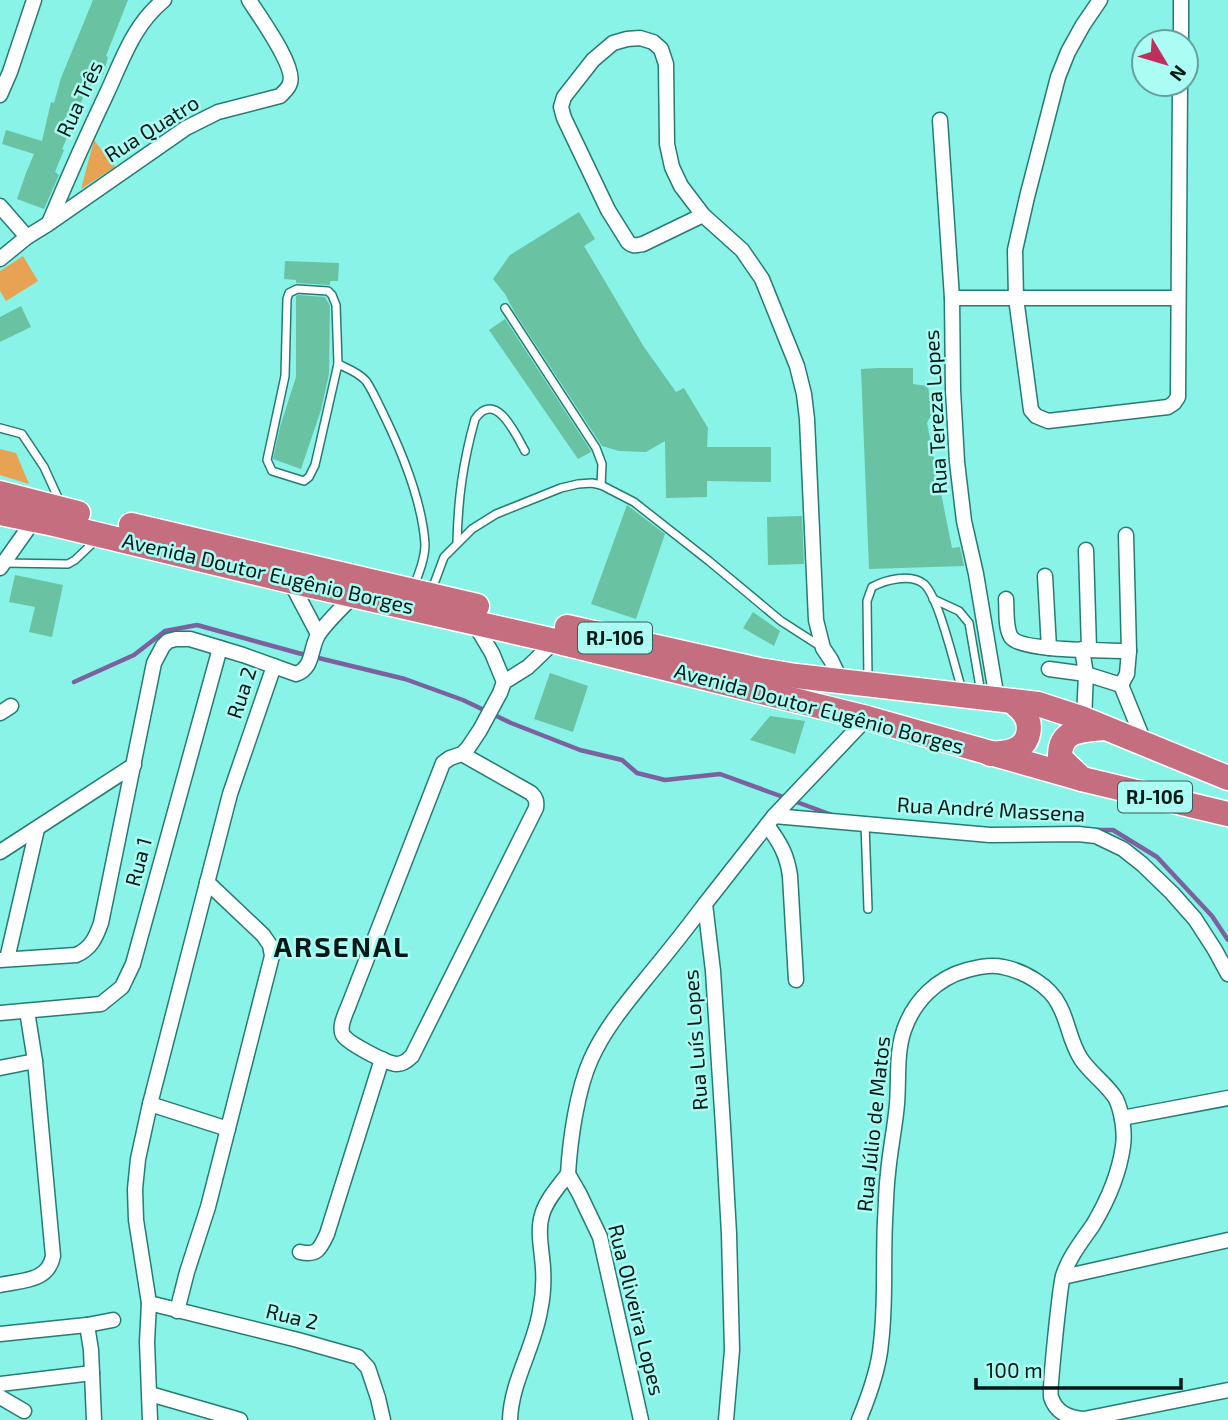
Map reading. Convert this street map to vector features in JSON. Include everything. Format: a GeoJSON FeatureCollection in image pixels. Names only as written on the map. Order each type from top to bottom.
{"type":"FeatureCollection","features":[{"type":"Feature","properties":{"kind":"highway","name":"Avenida Doutor Eugênio Borges"},"geometry":{"type":"LineString","coordinates":[[0,493],[560,626],[747,667],[796,676],[1038,704],[1094,723],[1228,778]]}},
{"type":"Feature","properties":{"kind":"highway","name":"Avenida Doutor Eugênio Borges"},"geometry":{"type":"LineString","coordinates":[[0,513],[555,641],[867,718],[1082,779],[1228,814]]}},
{"type":"Feature","properties":{"kind":"highway"},"geometry":{"type":"LineString","coordinates":[[988,698],[1025,714],[1028,723],[1028,736],[1020,748],[990,754]]}},
{"type":"Feature","properties":{"kind":"highway"},"geometry":{"type":"LineString","coordinates":[[1082,779],[1060,758],[1060,748],[1065,738],[1094,723]]}},
{"type":"Feature","properties":{"kind":"street"},"geometry":{"type":"LineString","coordinates":[[0,95],[34,0]]}},
{"type":"Feature","properties":{"kind":"street","name":"Rua Três"},"geometry":{"type":"LineString","coordinates":[[48,224],[127,48],[141,24],[164,0]]}},
{"type":"Feature","properties":{"kind":"street","name":"Rua Quatro"},"geometry":{"type":"LineString","coordinates":[[0,259],[27,237],[186,128],[218,112],[280,96],[286,91],[291,82],[289,66],[248,0]]}},
{"type":"Feature","properties":{"kind":"street"},"geometry":{"type":"LineString","coordinates":[[1100,0],[1068,52],[1058,76],[1015,250],[1016,298],[1031,410],[1036,416],[1048,421],[1168,407],[1178,397],[1180,98]]}},
{"type":"Feature","properties":{"kind":"street"},"geometry":{"type":"LineString","coordinates":[[1181,0],[1181,28]]}},
{"type":"Feature","properties":{"kind":"street"},"geometry":{"type":"LineString","coordinates":[[703,215],[643,244],[631,245],[608,210],[561,107],[564,97],[593,60],[613,43],[640,38],[653,42],[662,49],[666,64],[667,144],[672,167],[681,186],[703,215],[742,250],[762,279],[797,366],[807,419],[816,620],[823,648],[841,681]]}},
{"type":"Feature","properties":{"kind":"street","name":"Rua Tereza Lopes"},"geometry":{"type":"LineString","coordinates":[[940,121],[952,298],[953,390],[960,486],[964,521],[976,573],[988,698]]}},
{"type":"Feature","properties":{"kind":"street"},"geometry":{"type":"LineString","coordinates":[[0,206],[27,237]]}},
{"type":"Feature","properties":{"kind":"street"},"geometry":{"type":"LineString","coordinates":[[952,298],[1178,298]]}},
{"type":"Feature","properties":{"kind":"street"},"geometry":{"type":"LineString","coordinates":[[2,566],[34,520]]}},
{"type":"Feature","properties":{"kind":"street"},"geometry":{"type":"LineString","coordinates":[[1121,685],[1127,674],[1129,650],[1126,535]]}},
{"type":"Feature","properties":{"kind":"street"},"geometry":{"type":"LineString","coordinates":[[1086,550],[1086,674],[1094,723]]}},
{"type":"Feature","properties":{"kind":"street"},"geometry":{"type":"LineString","coordinates":[[1045,576],[1049,648]]}},
{"type":"Feature","properties":{"kind":"street"},"geometry":{"type":"LineString","coordinates":[[290,580],[318,634]]}},
{"type":"Feature","properties":{"kind":"street"},"geometry":{"type":"LineString","coordinates":[[274,666],[290,673],[300,672],[312,656],[318,634],[354,595]]}},
{"type":"Feature","properties":{"kind":"street"},"geometry":{"type":"LineString","coordinates":[[1006,599],[1008,628],[1011,636],[1020,643],[1049,648],[1129,650]]}},
{"type":"Feature","properties":{"kind":"street"},"geometry":{"type":"LineString","coordinates":[[473,622],[492,653],[504,681]]}},
{"type":"Feature","properties":{"kind":"street","name":"Rua 2"},"geometry":{"type":"LineString","coordinates":[[3,960],[76,955],[86,951],[92,943],[101,923],[154,663],[163,646],[176,639],[190,639],[274,666],[230,794],[207,882]]}},
{"type":"Feature","properties":{"kind":"street"},"geometry":{"type":"LineString","coordinates":[[462,754],[531,793],[537,802],[536,808],[412,1056],[401,1064],[395,1064],[364,1050],[345,1037],[341,1028],[443,764],[462,754],[480,730],[504,681],[528,667],[555,641]]}},
{"type":"Feature","properties":{"kind":"street","name":"Rua 1"},"geometry":{"type":"LineString","coordinates":[[0,1013],[101,1004],[115,994],[127,979],[220,648]]}},
{"type":"Feature","properties":{"kind":"street"},"geometry":{"type":"LineString","coordinates":[[1049,669],[1086,674],[1121,685]]}},
{"type":"Feature","properties":{"kind":"street"},"geometry":{"type":"LineString","coordinates":[[1121,685],[1145,744]]}},
{"type":"Feature","properties":{"kind":"street"},"geometry":{"type":"LineString","coordinates":[[510,1420],[514,1395],[534,1335],[543,1293],[540,1223],[542,1212],[568,1174],[572,1135],[590,1061],[619,1012],[771,820],[867,718]]}},
{"type":"Feature","properties":{"kind":"street"},"geometry":{"type":"LineString","coordinates":[[0,852],[134,765]]}},
{"type":"Feature","properties":{"kind":"street"},"geometry":{"type":"LineString","coordinates":[[771,820],[788,859],[796,981]]}},
{"type":"Feature","properties":{"kind":"street","name":"Rua André Massena"},"geometry":{"type":"LineString","coordinates":[[771,820],[865,824],[990,835],[1096,836],[1123,849],[1172,892],[1195,919],[1228,974]]}},
{"type":"Feature","properties":{"kind":"street"},"geometry":{"type":"LineString","coordinates":[[3,960],[37,829]]}},
{"type":"Feature","properties":{"kind":"street"},"geometry":{"type":"LineString","coordinates":[[150,1420],[147,1342],[149,1303],[136,1220],[138,1159],[207,882],[263,935],[270,945],[272,956],[208,1208],[177,1311]]}},
{"type":"Feature","properties":{"kind":"street","name":"Rua Luís Lopes"},"geometry":{"type":"LineString","coordinates":[[705,904],[715,1010],[729,1234],[732,1350],[726,1420]]}},
{"type":"Feature","properties":{"kind":"street","name":"Rua Júlio de Matos"},"geometry":{"type":"LineString","coordinates":[[859,1420],[873,1381],[881,1344],[888,1173],[904,1030],[916,1005],[932,988],[948,976],[988,966],[1003,967],[1020,973],[1047,989],[1058,1003],[1073,1046],[1089,1070],[1116,1099],[1122,1118],[1123,1144],[1114,1185],[1063,1276],[1050,1396],[1062,1414],[1084,1419],[1228,1390]]}},
{"type":"Feature","properties":{"kind":"street"},"geometry":{"type":"LineString","coordinates":[[0,1285],[42,1275],[48,1270],[53,1256],[36,1061],[27,1012]]}},
{"type":"Feature","properties":{"kind":"street"},"geometry":{"type":"LineString","coordinates":[[300,1251],[314,1253],[327,1234],[382,1059]]}},
{"type":"Feature","properties":{"kind":"street"},"geometry":{"type":"LineString","coordinates":[[0,1068],[36,1061]]}},
{"type":"Feature","properties":{"kind":"street"},"geometry":{"type":"LineString","coordinates":[[1122,1118],[1228,1098]]}},
{"type":"Feature","properties":{"kind":"street"},"geometry":{"type":"LineString","coordinates":[[150,1104],[228,1129]]}},
{"type":"Feature","properties":{"kind":"street","name":"Rua Oliveira Lopes"},"geometry":{"type":"LineString","coordinates":[[568,1174],[600,1237],[641,1420]]}},
{"type":"Feature","properties":{"kind":"street"},"geometry":{"type":"LineString","coordinates":[[1063,1276],[1228,1240]]}},
{"type":"Feature","properties":{"kind":"street","name":"Rua 2"},"geometry":{"type":"LineString","coordinates":[[149,1303],[358,1357],[368,1368],[383,1420]]}},
{"type":"Feature","properties":{"kind":"street"},"geometry":{"type":"LineString","coordinates":[[0,1334],[113,1320]]}},
{"type":"Feature","properties":{"kind":"street"},"geometry":{"type":"LineString","coordinates":[[87,1325],[91,1350],[94,1420]]}},
{"type":"Feature","properties":{"kind":"street"},"geometry":{"type":"LineString","coordinates":[[0,1384],[92,1373]]}},
{"type":"Feature","properties":{"kind":"street"},"geometry":{"type":"LineString","coordinates":[[150,1395],[240,1420]]}},
{"type":"Feature","properties":{"kind":"street"},"geometry":{"type":"LineString","coordinates":[[0,1397],[24,1412]]}},
{"type":"Feature","properties":{"kind":"lane"},"geometry":{"type":"LineString","coordinates":[[303,288],[328,291],[332,295],[336,305],[338,364],[313,472],[304,481],[272,471],[268,465],[268,455],[285,376],[287,299],[293,290],[303,288]]}},
{"type":"Feature","properties":{"kind":"lane"},"geometry":{"type":"LineString","coordinates":[[505,308],[596,449],[602,464],[601,485]]}},
{"type":"Feature","properties":{"kind":"lane"},"geometry":{"type":"LineString","coordinates":[[338,364],[356,372],[366,382],[386,418],[411,478],[425,547],[420,571],[421,592]]}},
{"type":"Feature","properties":{"kind":"lane"},"geometry":{"type":"LineString","coordinates":[[457,543],[457,505],[461,475],[475,419],[479,413],[495,410],[505,416],[525,451]]}},
{"type":"Feature","properties":{"kind":"lane"},"geometry":{"type":"LineString","coordinates":[[0,428],[22,434],[44,467],[63,509]]}},
{"type":"Feature","properties":{"kind":"lane"},"geometry":{"type":"LineString","coordinates":[[421,592],[443,557],[472,529],[496,514],[561,488],[578,484],[601,485],[634,502],[781,621],[823,648]]}},
{"type":"Feature","properties":{"kind":"lane"},"geometry":{"type":"LineString","coordinates":[[2,566],[68,564],[101,535]]}},
{"type":"Feature","properties":{"kind":"lane"},"geometry":{"type":"LineString","coordinates":[[868,683],[867,601],[872,587],[892,580],[915,580],[924,584],[933,598],[988,698]]}},
{"type":"Feature","properties":{"kind":"lane"},"geometry":{"type":"LineString","coordinates":[[933,598],[959,611],[969,623],[988,698]]}},
{"type":"Feature","properties":{"kind":"lane"},"geometry":{"type":"LineString","coordinates":[[865,824],[869,909]]}},
{"type":"Feature","properties":{"kind":"shaded area"},"geometry":{"type":"Polygon","coordinates":[[[94,140],[115,167],[81,189],[94,140]]]}},
{"type":"Feature","properties":{"kind":"shaded area"},"geometry":{"type":"Polygon","coordinates":[[[23,256],[38,281],[6,301],[0,291],[0,271],[23,256]]]}},
{"type":"Feature","properties":{"kind":"shaded area"},"geometry":{"type":"Polygon","coordinates":[[[0,449],[16,453],[29,484],[0,475],[0,449]]]}},
{"type":"Feature","properties":{"kind":"building"},"geometry":{"type":"Polygon","coordinates":[[[93,0],[128,0],[106,56],[108,57],[103,75],[96,72],[80,105],[75,104],[64,131],[69,133],[55,172],[59,175],[44,209],[17,199],[34,154],[2,144],[6,130],[42,141],[51,102],[54,103],[61,78],[93,0]]]}},
{"type":"Feature","properties":{"kind":"building"},"geometry":{"type":"Polygon","coordinates":[[[579,212],[595,239],[584,246],[644,347],[676,392],[684,388],[708,428],[707,447],[771,447],[771,482],[707,481],[707,497],[666,498],[665,441],[646,452],[619,451],[602,446],[493,279],[510,255],[579,212]]]}},
{"type":"Feature","properties":{"kind":"building"},"geometry":{"type":"Polygon","coordinates":[[[285,261],[339,263],[338,281],[330,281],[330,285],[296,283],[296,280],[284,279],[285,261]]]}},
{"type":"Feature","properties":{"kind":"building"},"geometry":{"type":"Polygon","coordinates":[[[298,295],[325,297],[330,306],[329,374],[321,410],[301,469],[273,459],[296,377],[298,295]]]}},
{"type":"Feature","properties":{"kind":"building"},"geometry":{"type":"Polygon","coordinates":[[[21,306],[31,327],[0,342],[0,317],[21,306]]]}},
{"type":"Feature","properties":{"kind":"building"},"geometry":{"type":"Polygon","coordinates":[[[505,319],[591,452],[578,459],[489,330],[505,319]]]}},
{"type":"Feature","properties":{"kind":"building"},"geometry":{"type":"Polygon","coordinates":[[[913,368],[913,384],[928,386],[932,413],[927,423],[952,548],[960,547],[964,566],[869,569],[861,369],[913,368]]]}},
{"type":"Feature","properties":{"kind":"building"},"geometry":{"type":"Polygon","coordinates":[[[627,505],[665,534],[636,619],[591,604],[627,505]]]}},
{"type":"Feature","properties":{"kind":"building"},"geometry":{"type":"Polygon","coordinates":[[[802,516],[804,564],[768,565],[767,517],[802,516]]]}},
{"type":"Feature","properties":{"kind":"building"},"geometry":{"type":"Polygon","coordinates":[[[15,575],[63,585],[52,637],[29,632],[35,607],[9,602],[15,575]]]}},
{"type":"Feature","properties":{"kind":"building"},"geometry":{"type":"Polygon","coordinates":[[[753,612],[780,631],[774,646],[743,628],[753,612]]]}},
{"type":"Feature","properties":{"kind":"building"},"geometry":{"type":"Polygon","coordinates":[[[550,673],[588,686],[573,732],[534,719],[550,673]]]}},
{"type":"Feature","properties":{"kind":"building"},"geometry":{"type":"Polygon","coordinates":[[[770,716],[805,721],[795,754],[750,740],[770,716]]]}},
{"type":"Feature","properties":{"kind":"waterway"},"geometry":{"type":"LineString","coordinates":[[74,682],[134,655],[165,631],[197,625],[405,679],[463,700],[511,723],[580,750],[622,760],[637,773],[665,780],[720,774],[786,798]]}},
{"type":"Feature","properties":{"kind":"waterway"},"geometry":{"type":"LineString","coordinates":[[794,801],[832,815]]}},
{"type":"Feature","properties":{"kind":"waterway"},"geometry":{"type":"LineString","coordinates":[[1095,830],[1113,830],[1157,857],[1212,916],[1228,940]]}},
{"type":"Feature","properties":{"kind":"district","name":"ARSENAL"},"geometry":{"type":"Point","coordinates":[342,947]}}]}
